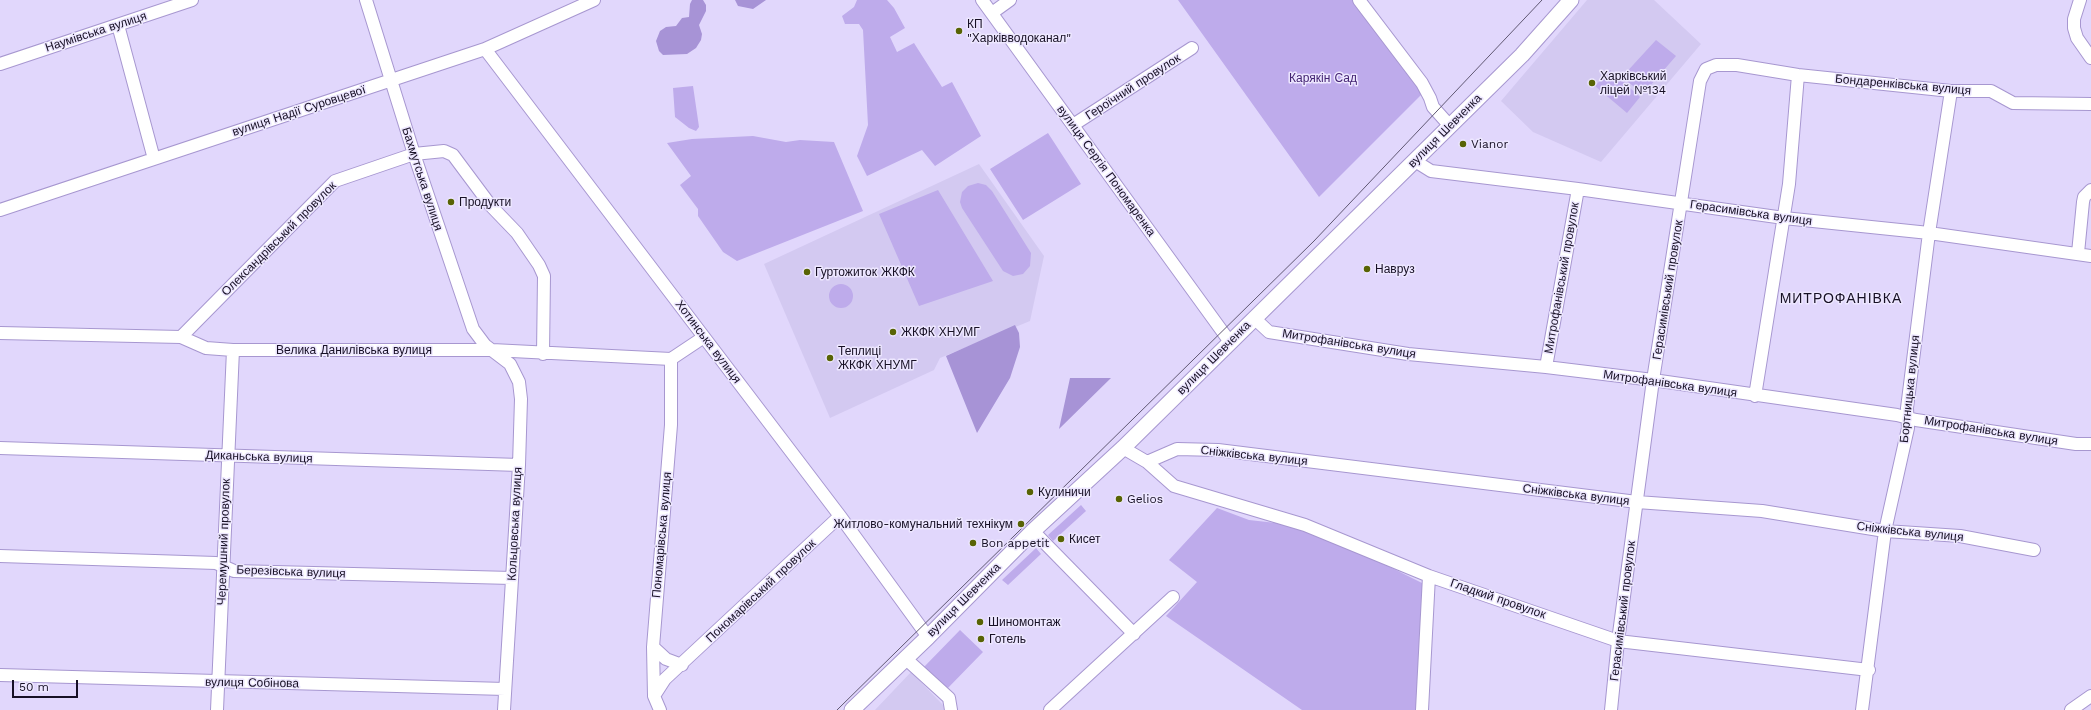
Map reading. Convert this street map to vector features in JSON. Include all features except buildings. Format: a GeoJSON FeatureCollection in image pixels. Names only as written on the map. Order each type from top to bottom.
{"type":"FeatureCollection","features":[{"type":"Feature","properties":{"kind":"main road","name":"вулиця Шевченка"},"geometry":{"type":"LineString","coordinates":[[852,710],[928,637],[1033,531],[1123,448],[1415,161],[1522,55],[1571,0]]}},
{"type":"Feature","properties":{"kind":"street","name":"Наумівська вулиця"},"geometry":{"type":"LineString","coordinates":[[0,64],[192,0]]}},
{"type":"Feature","properties":{"kind":"street","name":"Бахмутська вулиця"},"geometry":{"type":"LineString","coordinates":[[366,0],[414,154],[468,318],[476,335],[492,350]]}},
{"type":"Feature","properties":{"kind":"street","name":"вулиця Надії Суровцевої"},"geometry":{"type":"LineString","coordinates":[[0,210],[485,49],[594,0]]}},
{"type":"Feature","properties":{"kind":"street","name":"вулиця Сергія Пономаренка"},"geometry":{"type":"LineString","coordinates":[[982,0],[1230,342]]}},
{"type":"Feature","properties":{"kind":"street"},"geometry":{"type":"LineString","coordinates":[[992,13],[1010,0]]}},
{"type":"Feature","properties":{"kind":"street"},"geometry":{"type":"LineString","coordinates":[[1359,0],[1422,83],[1433,107],[1450,126]]}},
{"type":"Feature","properties":{"kind":"street"},"geometry":{"type":"LineString","coordinates":[[2080,0],[2074,18],[2074,28],[2077,38],[2091,58]]}},
{"type":"Feature","properties":{"kind":"street"},"geometry":{"type":"LineString","coordinates":[[118,25],[154,160]]}},
{"type":"Feature","properties":{"kind":"street","name":"Героїчний провулок"},"geometry":{"type":"LineString","coordinates":[[1073,125],[1192,48]]}},
{"type":"Feature","properties":{"kind":"street","name":"Хотинська вулиця"},"geometry":{"type":"LineString","coordinates":[[485,49],[840,516],[928,637]]}},
{"type":"Feature","properties":{"kind":"street","name":"Бондаренківська вулиця"},"geometry":{"type":"LineString","coordinates":[[1737,64],[1798,75],[1951,91],[1991,91],[2013,104],[2091,104]]}},
{"type":"Feature","properties":{"kind":"street","name":"Герасимівський провулок"},"geometry":{"type":"LineString","coordinates":[[1611,710],[1618,641],[1653,380],[1700,81],[1706,69],[1716,65],[1737,64]]}},
{"type":"Feature","properties":{"kind":"street"},"geometry":{"type":"LineString","coordinates":[[1756,396],[1789,184],[1798,75]]}},
{"type":"Feature","properties":{"kind":"street","name":"Бортницька вулиця"},"geometry":{"type":"LineString","coordinates":[[1862,710],[1869,670],[1885,531],[1908,428],[1907,408],[1929,233],[1951,91]]}},
{"type":"Feature","properties":{"kind":"street"},"geometry":{"type":"LineString","coordinates":[[414,154],[444,150],[453,155],[491,206],[517,233],[539,265],[544,276],[543,354]]}},
{"type":"Feature","properties":{"kind":"street","name":"Олександрівський провулок"},"geometry":{"type":"LineString","coordinates":[[181,338],[335,181],[414,154]]}},
{"type":"Feature","properties":{"kind":"street","name":"Герасимівська вулиця"},"geometry":{"type":"LineString","coordinates":[[1415,161],[1431,171],[1578,189],[1784,218],[1929,233],[2091,256]]}},
{"type":"Feature","properties":{"kind":"street","name":"Митрофанівський провулок"},"geometry":{"type":"LineString","coordinates":[[1546,367],[1578,189]]}},
{"type":"Feature","properties":{"kind":"street"},"geometry":{"type":"LineString","coordinates":[[2078,253],[2084,197],[2091,190]]}},
{"type":"Feature","properties":{"kind":"street","name":"Митрофанівська вулиця"},"geometry":{"type":"LineString","coordinates":[[1254,318],[1269,332],[1408,354],[1546,367],[1653,380],[2076,444],[2091,444]]}},
{"type":"Feature","properties":{"kind":"street","name":"Велика Данилівська вулиця"},"geometry":{"type":"LineString","coordinates":[[0,333],[181,338],[206,348],[233,350],[492,350],[543,354],[671,359]]}},
{"type":"Feature","properties":{"kind":"street"},"geometry":{"type":"LineString","coordinates":[[671,359],[704,337]]}},
{"type":"Feature","properties":{"kind":"street","name":"Черемушний провулок"},"geometry":{"type":"LineString","coordinates":[[217,710],[222,566],[233,350]]}},
{"type":"Feature","properties":{"kind":"street","name":"Кольцовська вулиця"},"geometry":{"type":"LineString","coordinates":[[492,350],[510,364],[519,382],[521,399],[519,465],[504,710]]}},
{"type":"Feature","properties":{"kind":"street","name":"Пономарівська вулиця"},"geometry":{"type":"LineString","coordinates":[[660,710],[654,696],[653,647],[671,425],[671,359]]}},
{"type":"Feature","properties":{"kind":"street","name":"Диканьська вулиця"},"geometry":{"type":"LineString","coordinates":[[0,448],[519,465]]}},
{"type":"Feature","properties":{"kind":"street"},"geometry":{"type":"LineString","coordinates":[[1123,448],[1147,462]]}},
{"type":"Feature","properties":{"kind":"street","name":"Сніжківська вулиця"},"geometry":{"type":"LineString","coordinates":[[1147,462],[1177,449],[1218,450],[1637,502],[1762,511],[1885,531],[1960,536],[2034,550]]}},
{"type":"Feature","properties":{"kind":"street","name":"Гладкий провулок"},"geometry":{"type":"LineString","coordinates":[[1147,462],[1174,486],[1305,525],[1429,576],[1618,641],[1869,670]]}},
{"type":"Feature","properties":{"kind":"street","name":"Пономарівський провулок"},"geometry":{"type":"LineString","coordinates":[[654,696],[665,679],[682,666],[840,516]]}},
{"type":"Feature","properties":{"kind":"street"},"geometry":{"type":"LineString","coordinates":[[1033,531],[1134,634]]}},
{"type":"Feature","properties":{"kind":"street","name":"Березівська вулиця"},"geometry":{"type":"LineString","coordinates":[[0,556],[216,563],[234,571],[512,578]]}},
{"type":"Feature","properties":{"kind":"street"},"geometry":{"type":"LineString","coordinates":[[1422,710],[1429,576]]}},
{"type":"Feature","properties":{"kind":"street"},"geometry":{"type":"LineString","coordinates":[[1050,710],[1134,634],[1172,597]]}},
{"type":"Feature","properties":{"kind":"street"},"geometry":{"type":"LineString","coordinates":[[653,647],[666,659],[682,666]]}},
{"type":"Feature","properties":{"kind":"street"},"geometry":{"type":"LineString","coordinates":[[905,658],[956,710]]}},
{"type":"Feature","properties":{"kind":"street","name":"вулиця Собінова"},"geometry":{"type":"LineString","coordinates":[[0,675],[505,689]]}},
{"type":"Feature","properties":{"kind":"street"},"geometry":{"type":"LineString","coordinates":[[2071,710],[2091,696]]}},
{"type":"Feature","properties":{"kind":"shaded area"},"geometry":{"type":"Polygon","coordinates":[[[692,0],[703,0],[706,5],[706,11],[699,25],[702,34],[701,40],[696,48],[687,54],[663,55],[659,51],[656,41],[660,31],[666,27],[676,26],[682,18],[689,17],[690,4],[692,0]]]}},
{"type":"Feature","properties":{"kind":"shaded area"},"geometry":{"type":"Polygon","coordinates":[[[735,0],[766,0],[753,9],[738,6],[735,0]]]}},
{"type":"Feature","properties":{"kind":"shaded area","name":"Харківський ліцей №134"},"geometry":{"type":"Polygon","coordinates":[[[1587,0],[1654,0],[1701,44],[1601,162],[1533,132],[1501,101],[1587,0]]]}},
{"type":"Feature","properties":{"kind":"shaded area"},"geometry":{"type":"Polygon","coordinates":[[[979,164],[1044,256],[1030,321],[940,358],[934,370],[830,418],[764,264],[979,164]]]}},
{"type":"Feature","properties":{"kind":"shaded area"},"geometry":{"type":"Polygon","coordinates":[[[1015,325],[1019,333],[1020,347],[1010,378],[977,433],[946,356],[1015,325]]]}},
{"type":"Feature","properties":{"kind":"shaded area"},"geometry":{"type":"Polygon","coordinates":[[[1070,378],[1111,378],[1059,429],[1070,378]]]}},
{"type":"Feature","properties":{"kind":"shaded area"},"geometry":{"type":"Polygon","coordinates":[[[911,672],[943,705],[944,710],[875,710],[911,672]]]}},
{"type":"Feature","properties":{"kind":"green space"},"geometry":{"type":"Polygon","coordinates":[[[857,0],[887,0],[894,8],[905,28],[890,37],[897,52],[914,43],[942,87],[952,82],[981,136],[935,166],[922,150],[867,176],[857,156],[868,125],[863,30],[859,24],[845,24],[842,16],[854,7],[857,0]]]}},
{"type":"Feature","properties":{"kind":"green space","name":"Карякін Сад"},"geometry":{"type":"Polygon","coordinates":[[[1178,0],[1355,0],[1424,92],[1319,197],[1178,0]]]}},
{"type":"Feature","properties":{"kind":"green space"},"geometry":{"type":"Polygon","coordinates":[[[1656,40],[1676,56],[1643,94],[1622,77],[1656,40]]]}},
{"type":"Feature","properties":{"kind":"green space"},"geometry":{"type":"Polygon","coordinates":[[[1610,70],[1640,97],[1627,113],[1595,86],[1610,70]]]}},
{"type":"Feature","properties":{"kind":"green space"},"geometry":{"type":"Polygon","coordinates":[[[693,86],[699,127],[696,131],[689,128],[675,117],[673,88],[693,86]]]}},
{"type":"Feature","properties":{"kind":"green space"},"geometry":{"type":"Polygon","coordinates":[[[1048,133],[1081,184],[1023,220],[990,169],[1048,133]]]}},
{"type":"Feature","properties":{"kind":"green space"},"geometry":{"type":"Polygon","coordinates":[[[753,136],[786,142],[800,140],[834,142],[863,211],[737,261],[723,252],[698,216],[698,209],[680,185],[691,176],[667,143],[692,139],[753,136]]]}},
{"type":"Feature","properties":{"kind":"green space"},"geometry":{"type":"Polygon","coordinates":[[[978,183],[986,185],[992,191],[1031,253],[1030,266],[1023,274],[1013,276],[1003,271],[962,208],[960,202],[962,192],[968,186],[978,183]]]}},
{"type":"Feature","properties":{"kind":"green space"},"geometry":{"type":"Polygon","coordinates":[[[938,190],[993,281],[919,306],[879,214],[938,190]]]}},
{"type":"Feature","properties":{"kind":"green space"},"geometry":{"type":"Polygon","coordinates":[[[841,284],[846,285],[852,291],[852,301],[846,307],[841,308],[836,307],[830,301],[829,296],[830,291],[836,285],[841,284]]]}},
{"type":"Feature","properties":{"kind":"green space"},"geometry":{"type":"Polygon","coordinates":[[[1081,505],[1086,511],[1053,541],[1048,535],[1081,505]]]}},
{"type":"Feature","properties":{"kind":"green space"},"geometry":{"type":"Polygon","coordinates":[[[1217,508],[1249,520],[1294,525],[1342,543],[1424,584],[1417,710],[1302,710],[1166,616],[1197,582],[1169,560],[1217,508]]]}},
{"type":"Feature","properties":{"kind":"green space"},"geometry":{"type":"Polygon","coordinates":[[[1036,548],[1041,554],[1008,585],[1002,580],[1036,548]]]}},
{"type":"Feature","properties":{"kind":"green space"},"geometry":{"type":"Polygon","coordinates":[[[960,630],[983,652],[946,690],[923,668],[960,630]]]}},
{"type":"Feature","properties":{"kind":"tram line"},"geometry":{"type":"LineString","coordinates":[[837,710],[1314,241],[1542,0]]}},
{"type":"Feature","properties":{"kind":"place","name":"КП \"Харківводоканал\""},"geometry":{"type":"Point","coordinates":[959,31]}},
{"type":"Feature","properties":{"kind":"place","name":"Харківський ліцей №134"},"geometry":{"type":"Point","coordinates":[1592,83]}},
{"type":"Feature","properties":{"kind":"place","name":"Vianor"},"geometry":{"type":"Point","coordinates":[1463,144]}},
{"type":"Feature","properties":{"kind":"place","name":"Продукти"},"geometry":{"type":"Point","coordinates":[451,202]}},
{"type":"Feature","properties":{"kind":"place","name":"Навруз"},"geometry":{"type":"Point","coordinates":[1367,269]}},
{"type":"Feature","properties":{"kind":"place","name":"Гуртожиток ЖКФК"},"geometry":{"type":"Point","coordinates":[807,272]}},
{"type":"Feature","properties":{"kind":"place","name":"ЖКФК ХНУМГ"},"geometry":{"type":"Point","coordinates":[893,332]}},
{"type":"Feature","properties":{"kind":"place","name":"Теплиці ЖКФК ХНУМГ"},"geometry":{"type":"Point","coordinates":[830,358]}},
{"type":"Feature","properties":{"kind":"place","name":"Кулиничи"},"geometry":{"type":"Point","coordinates":[1030,492]}},
{"type":"Feature","properties":{"kind":"place","name":"Gelios"},"geometry":{"type":"Point","coordinates":[1119,499]}},
{"type":"Feature","properties":{"kind":"place","name":"Житлово-комунальний технікум"},"geometry":{"type":"Point","coordinates":[1021,524]}},
{"type":"Feature","properties":{"kind":"place","name":"Кисет"},"geometry":{"type":"Point","coordinates":[1061,539]}},
{"type":"Feature","properties":{"kind":"place","name":"Bon appetit"},"geometry":{"type":"Point","coordinates":[973,543]}},
{"type":"Feature","properties":{"kind":"place","name":"Шиномонтаж"},"geometry":{"type":"Point","coordinates":[980,622]}},
{"type":"Feature","properties":{"kind":"place","name":"Готель"},"geometry":{"type":"Point","coordinates":[981,639]}},
{"type":"Feature","properties":{"kind":"district","name":"МИТРОФАНІВКА"},"geometry":{"type":"Point","coordinates":[1841,299]}}]}
